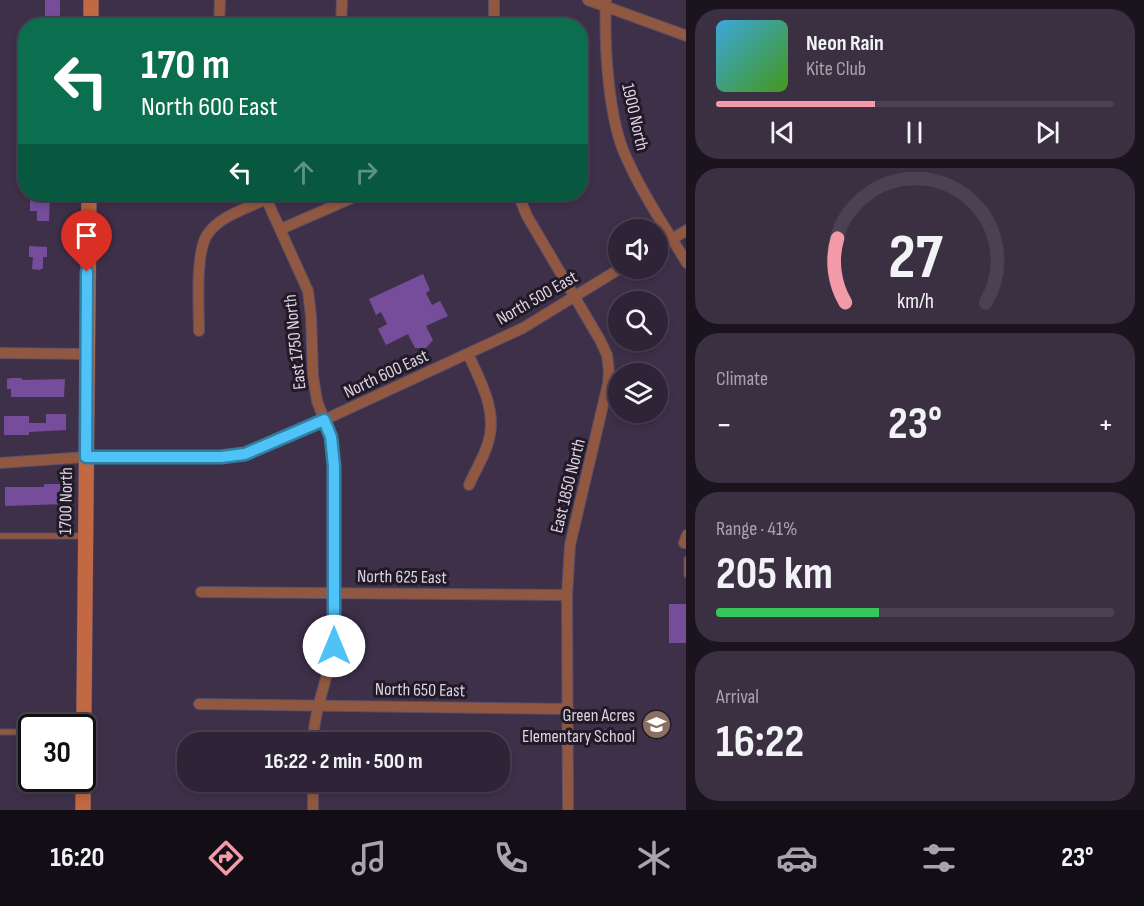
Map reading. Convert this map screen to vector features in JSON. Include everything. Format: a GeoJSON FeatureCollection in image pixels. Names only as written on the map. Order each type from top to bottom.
{"type":"FeatureCollection","features":[{"type":"Feature","properties":{"kind":"street"},"geometry":{"type":"LineString","coordinates":[[91,0],[91,18]]}},
{"type":"Feature","properties":{"kind":"street"},"geometry":{"type":"LineString","coordinates":[[219,18],[220,0]]}},
{"type":"Feature","properties":{"kind":"street"},"geometry":{"type":"LineString","coordinates":[[341,18],[342,0]]}},
{"type":"Feature","properties":{"kind":"street"},"geometry":{"type":"LineString","coordinates":[[494,0],[494,18]]}},
{"type":"Feature","properties":{"kind":"street"},"geometry":{"type":"LineString","coordinates":[[588,0],[606,3],[686,36]]}},
{"type":"Feature","properties":{"kind":"street","name":"1900 North"},"geometry":{"type":"LineString","coordinates":[[606,3],[609,82],[613,113],[626,158],[686,261]]}},
{"type":"Feature","properties":{"kind":"street","name":"1700 North"},"geometry":{"type":"LineString","coordinates":[[83,714],[88,201]]}},
{"type":"Feature","properties":{"kind":"street"},"geometry":{"type":"LineString","coordinates":[[199,332],[199,266],[207,235],[224,219],[256,201]]}},
{"type":"Feature","properties":{"kind":"street","name":"East 1750 North"},"geometry":{"type":"LineString","coordinates":[[267,201],[308,291],[313,376],[317,401],[331,437],[334,466],[334,646],[329,673],[318,706],[314,732]]}},
{"type":"Feature","properties":{"kind":"street"},"geometry":{"type":"LineString","coordinates":[[281,229],[345,201]]}},
{"type":"Feature","properties":{"kind":"street","name":"East 1850 North"},"geometry":{"type":"LineString","coordinates":[[521,201],[527,216],[600,340],[607,355],[609,372],[605,404],[570,545],[567,595],[568,810]]}},
{"type":"Feature","properties":{"kind":"street"},"geometry":{"type":"LineString","coordinates":[[668,241],[686,231]]}},
{"type":"Feature","properties":{"kind":"street","name":"North 500 East"},"geometry":{"type":"LineString","coordinates":[[468,354],[523,328],[608,276]]}},
{"type":"Feature","properties":{"kind":"street"},"geometry":{"type":"LineString","coordinates":[[0,353],[87,354]]}},
{"type":"Feature","properties":{"kind":"street"},"geometry":{"type":"LineString","coordinates":[[468,354],[488,398],[492,422],[489,442],[469,485]]}},
{"type":"Feature","properties":{"kind":"street","name":"North 600 East"},"geometry":{"type":"LineString","coordinates":[[0,463],[86,457],[245,454],[468,354]]}},
{"type":"Feature","properties":{"kind":"street","name":"North 625 East"},"geometry":{"type":"LineString","coordinates":[[201,592],[567,595]]}},
{"type":"Feature","properties":{"kind":"street","name":"North 650 East"},"geometry":{"type":"LineString","coordinates":[[199,704],[568,709]]}},
{"type":"Feature","properties":{"kind":"street","name":"1700 North"},"geometry":{"type":"LineString","coordinates":[[83,792],[83,810]]}},
{"type":"Feature","properties":{"kind":"street"},"geometry":{"type":"LineString","coordinates":[[313,792],[313,810]]}},
{"type":"Feature","properties":{"kind":"lane"},"geometry":{"type":"LineString","coordinates":[[0,536],[85,536]]}},
{"type":"Feature","properties":{"kind":"lane"},"geometry":{"type":"LineString","coordinates":[[0,732],[18,732]]}},
{"type":"Feature","properties":{"kind":"building"},"geometry":{"type":"Polygon","coordinates":[[[45,0],[60,0],[60,17],[45,17],[45,0]]]}},
{"type":"Feature","properties":{"kind":"building"},"geometry":{"type":"Polygon","coordinates":[[[30,201],[50,201],[49,221],[37,221],[37,211],[30,211],[30,201]]]}},
{"type":"Feature","properties":{"kind":"building"},"geometry":{"type":"Polygon","coordinates":[[[29,246],[47,247],[47,257],[43,257],[43,268],[40,270],[32,269],[33,257],[29,257],[29,246]]]}},
{"type":"Feature","properties":{"kind":"building"},"geometry":{"type":"Polygon","coordinates":[[[423,274],[430,290],[426,293],[432,305],[440,301],[448,316],[426,326],[433,340],[426,348],[415,348],[408,334],[386,345],[378,329],[387,324],[381,312],[376,315],[369,299],[423,274]]]}},
{"type":"Feature","properties":{"kind":"building"},"geometry":{"type":"Polygon","coordinates":[[[7,379],[65,379],[64,397],[11,397],[11,389],[7,389],[7,379]]]}},
{"type":"Feature","properties":{"kind":"building"},"geometry":{"type":"Polygon","coordinates":[[[46,414],[66,414],[66,430],[29,432],[29,435],[4,435],[4,416],[29,416],[29,423],[46,423],[46,414]]]}},
{"type":"Feature","properties":{"kind":"building"},"geometry":{"type":"Polygon","coordinates":[[[44,484],[65,484],[65,504],[5,506],[5,487],[44,487],[44,484]]]}},
{"type":"Feature","properties":{"kind":"building"},"geometry":{"type":"Polygon","coordinates":[[[669,604],[686,604],[686,643],[669,643],[669,604]]]}},
{"type":"Feature","properties":{"kind":"place","name":"Green Acres Elementary School"},"geometry":{"type":"Point","coordinates":[656,725]}},
{"type":"Feature","properties":{"kind":"route"},"geometry":{"type":"LineString","coordinates":[[87,272],[86,457],[233,456],[245,454],[324,420],[331,437],[334,466],[334,646]]}}]}
